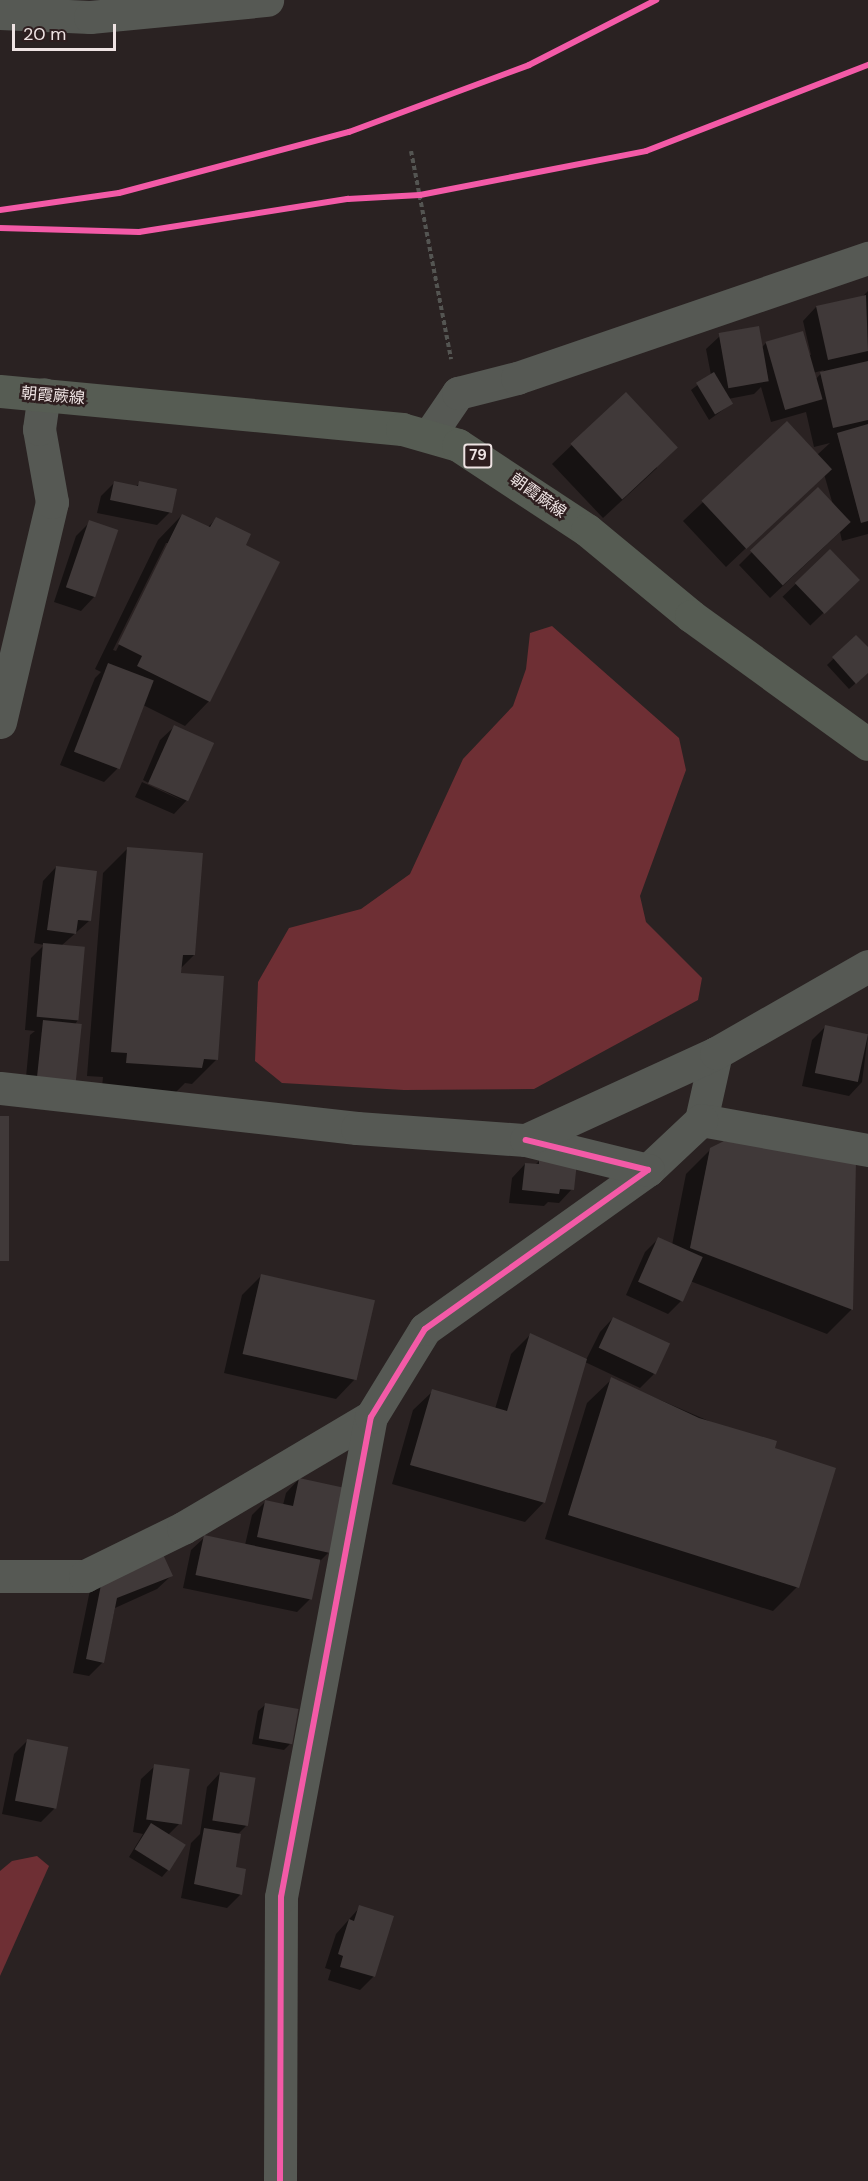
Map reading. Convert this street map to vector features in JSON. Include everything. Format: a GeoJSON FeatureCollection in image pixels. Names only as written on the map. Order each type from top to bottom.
{"type":"FeatureCollection","features":[{"type":"Feature","properties":{"kind":"main road","name":"朝霞蕨線"},"geometry":{"type":"LineString","coordinates":[[0,392],[44,394],[430,434],[458,445],[548,502],[691,616],[868,744]]}},
{"type":"Feature","properties":{"kind":"street"},"geometry":{"type":"LineString","coordinates":[[0,13],[90,17],[267,0]]}},
{"type":"Feature","properties":{"kind":"street"},"geometry":{"type":"LineString","coordinates":[[430,434],[458,393],[517,378],[868,258]]}},
{"type":"Feature","properties":{"kind":"street"},"geometry":{"type":"LineString","coordinates":[[0,722],[52,502],[39,429],[44,394]]}},
{"type":"Feature","properties":{"kind":"street"},"geometry":{"type":"LineString","coordinates":[[526,1140],[716,1053],[868,966]]}},
{"type":"Feature","properties":{"kind":"street"},"geometry":{"type":"LineString","coordinates":[[280,2181],[282,1897],[371,1416],[425,1329],[648,1170],[701,1120],[716,1053]]}},
{"type":"Feature","properties":{"kind":"street"},"geometry":{"type":"LineString","coordinates":[[0,1088],[357,1128],[526,1140],[648,1170]]}},
{"type":"Feature","properties":{"kind":"street"},"geometry":{"type":"LineString","coordinates":[[701,1120],[868,1150]]}},
{"type":"Feature","properties":{"kind":"street"},"geometry":{"type":"LineString","coordinates":[[0,1576],[85,1576],[183,1528],[371,1416]]}},
{"type":"Feature","properties":{"kind":"path"},"geometry":{"type":"LineString","coordinates":[[411,151],[458,393]]}},
{"type":"Feature","properties":{"kind":"shaded area"},"geometry":{"type":"Polygon","coordinates":[[[552,626],[679,738],[686,770],[640,896],[646,922],[702,978],[698,1000],[534,1089],[404,1090],[282,1083],[255,1061],[258,982],[289,928],[361,909],[410,874],[463,759],[513,706],[526,669],[530,633],[552,626]]]}},
{"type":"Feature","properties":{"kind":"shaded area"},"geometry":{"type":"Polygon","coordinates":[[[37,1856],[49,1866],[0,1976],[0,1871],[12,1861],[37,1856]]]}},
{"type":"Feature","properties":{"kind":"building"},"geometry":{"type":"Polygon","coordinates":[[[866,295],[868,351],[828,360],[816,306],[866,295]]]}},
{"type":"Feature","properties":{"kind":"building"},"geometry":{"type":"Polygon","coordinates":[[[759,326],[769,381],[728,388],[719,333],[759,326]]]}},
{"type":"Feature","properties":{"kind":"building"},"geometry":{"type":"Polygon","coordinates":[[[803,331],[823,399],[785,410],[766,342],[803,331]]]}},
{"type":"Feature","properties":{"kind":"building"},"geometry":{"type":"Polygon","coordinates":[[[868,361],[868,420],[833,428],[820,372],[868,361]]]}},
{"type":"Feature","properties":{"kind":"building"},"geometry":{"type":"Polygon","coordinates":[[[714,372],[733,404],[715,415],[696,383],[714,372]]]}},
{"type":"Feature","properties":{"kind":"building"},"geometry":{"type":"Polygon","coordinates":[[[626,392],[678,448],[622,499],[570,444],[626,392]]]}},
{"type":"Feature","properties":{"kind":"building"},"geometry":{"type":"Polygon","coordinates":[[[787,421],[832,469],[746,549],[701,501],[787,421]]]}},
{"type":"Feature","properties":{"kind":"building"},"geometry":{"type":"Polygon","coordinates":[[[868,424],[868,521],[861,523],[837,433],[868,424]]]}},
{"type":"Feature","properties":{"kind":"building"},"geometry":{"type":"Polygon","coordinates":[[[114,481],[138,486],[139,481],[177,489],[172,513],[110,500],[114,481]]]}},
{"type":"Feature","properties":{"kind":"building"},"geometry":{"type":"Polygon","coordinates":[[[818,487],[851,522],[783,586],[750,550],[818,487]]]}},
{"type":"Feature","properties":{"kind":"building"},"geometry":{"type":"Polygon","coordinates":[[[182,514],[210,527],[216,517],[251,534],[246,545],[280,562],[210,702],[137,666],[142,656],[118,644],[182,514]]]}},
{"type":"Feature","properties":{"kind":"building"},"geometry":{"type":"Polygon","coordinates":[[[89,520],[118,530],[95,597],[66,587],[89,520]]]}},
{"type":"Feature","properties":{"kind":"building"},"geometry":{"type":"Polygon","coordinates":[[[830,549],[860,580],[825,614],[795,583],[830,549]]]}},
{"type":"Feature","properties":{"kind":"building"},"geometry":{"type":"Polygon","coordinates":[[[856,635],[868,647],[868,673],[856,684],[832,657],[856,635]]]}},
{"type":"Feature","properties":{"kind":"building"},"geometry":{"type":"Polygon","coordinates":[[[108,663],[154,681],[120,769],[74,752],[108,663]]]}},
{"type":"Feature","properties":{"kind":"building"},"geometry":{"type":"Polygon","coordinates":[[[174,725],[214,743],[188,801],[148,783],[174,725]]]}},
{"type":"Feature","properties":{"kind":"building"},"geometry":{"type":"Polygon","coordinates":[[[127,847],[203,853],[195,955],[183,955],[181,973],[224,976],[218,1060],[204,1059],[202,1068],[126,1063],[127,1053],[111,1052],[127,847]]]}},
{"type":"Feature","properties":{"kind":"building"},"geometry":{"type":"Polygon","coordinates":[[[56,866],[97,871],[91,921],[78,920],[76,934],[47,930],[56,866]]]}},
{"type":"Feature","properties":{"kind":"building"},"geometry":{"type":"Polygon","coordinates":[[[43,943],[85,947],[78,1020],[37,1017],[43,943]]]}},
{"type":"Feature","properties":{"kind":"building"},"geometry":{"type":"Polygon","coordinates":[[[43,1020],[82,1024],[75,1089],[36,1085],[43,1020]]]}},
{"type":"Feature","properties":{"kind":"building"},"geometry":{"type":"Polygon","coordinates":[[[825,1025],[868,1034],[858,1082],[815,1073],[825,1025]]]}},
{"type":"Feature","properties":{"kind":"building"},"geometry":{"type":"Polygon","coordinates":[[[0,1116],[9,1116],[9,1261],[0,1261],[0,1116]]]}},
{"type":"Feature","properties":{"kind":"building"},"geometry":{"type":"Polygon","coordinates":[[[724,1141],[856,1160],[853,1310],[690,1248],[710,1148],[724,1141]]]}},
{"type":"Feature","properties":{"kind":"building"},"geometry":{"type":"Polygon","coordinates":[[[539,1159],[577,1162],[574,1190],[560,1189],[559,1194],[522,1190],[525,1163],[539,1164],[539,1159]]]}},
{"type":"Feature","properties":{"kind":"building"},"geometry":{"type":"Polygon","coordinates":[[[658,1237],[703,1257],[683,1302],[638,1282],[658,1237]]]}},
{"type":"Feature","properties":{"kind":"building"},"geometry":{"type":"Polygon","coordinates":[[[261,1274],[375,1300],[357,1380],[243,1354],[261,1274]]]}},
{"type":"Feature","properties":{"kind":"building"},"geometry":{"type":"Polygon","coordinates":[[[613,1317],[670,1344],[656,1374],[599,1348],[613,1317]]]}},
{"type":"Feature","properties":{"kind":"building"},"geometry":{"type":"Polygon","coordinates":[[[530,1333],[587,1359],[545,1503],[410,1465],[432,1389],[507,1411],[530,1333]]]}},
{"type":"Feature","properties":{"kind":"building"},"geometry":{"type":"Polygon","coordinates":[[[611,1377],[699,1418],[777,1441],[775,1448],[836,1468],[799,1588],[568,1515],[611,1377]]]}},
{"type":"Feature","properties":{"kind":"building"},"geometry":{"type":"Polygon","coordinates":[[[299,1478],[345,1488],[330,1553],[257,1537],[265,1500],[293,1506],[299,1478]]]}},
{"type":"Feature","properties":{"kind":"building"},"geometry":{"type":"Polygon","coordinates":[[[204,1535],[320,1560],[312,1600],[195,1575],[204,1535]]]}},
{"type":"Feature","properties":{"kind":"building"},"geometry":{"type":"Polygon","coordinates":[[[161,1550],[173,1576],[117,1598],[104,1663],[86,1659],[103,1575],[161,1550]]]}},
{"type":"Feature","properties":{"kind":"building"},"geometry":{"type":"Polygon","coordinates":[[[265,1703],[298,1709],[292,1744],[259,1738],[265,1703]]]}},
{"type":"Feature","properties":{"kind":"building"},"geometry":{"type":"Polygon","coordinates":[[[27,1739],[68,1747],[56,1809],[15,1801],[27,1739]]]}},
{"type":"Feature","properties":{"kind":"building"},"geometry":{"type":"Polygon","coordinates":[[[154,1764],[190,1769],[182,1824],[146,1819],[154,1764]]]}},
{"type":"Feature","properties":{"kind":"building"},"geometry":{"type":"Polygon","coordinates":[[[220,1772],[256,1778],[248,1826],[212,1820],[220,1772]]]}},
{"type":"Feature","properties":{"kind":"building"},"geometry":{"type":"Polygon","coordinates":[[[151,1823],[186,1845],[169,1871],[135,1849],[151,1823]]]}},
{"type":"Feature","properties":{"kind":"building"},"geometry":{"type":"Polygon","coordinates":[[[204,1828],[241,1834],[236,1867],[246,1869],[242,1895],[194,1884],[204,1828]]]}},
{"type":"Feature","properties":{"kind":"building"},"geometry":{"type":"Polygon","coordinates":[[[359,1905],[394,1916],[375,1977],[340,1967],[343,1956],[338,1954],[349,1919],[354,1921],[359,1905]]]}},
{"type":"Feature","properties":{"kind":"cycle path"},"geometry":{"type":"LineString","coordinates":[[0,210],[119,193],[349,132],[529,65],[656,0]]}},
{"type":"Feature","properties":{"kind":"cycle path"},"geometry":{"type":"LineString","coordinates":[[0,228],[139,232],[348,199],[420,195],[646,151],[868,65]]}},
{"type":"Feature","properties":{"kind":"cycle path"},"geometry":{"type":"LineString","coordinates":[[280,2181],[281,1897],[371,1417],[425,1329],[648,1170],[526,1140]]}}]}
